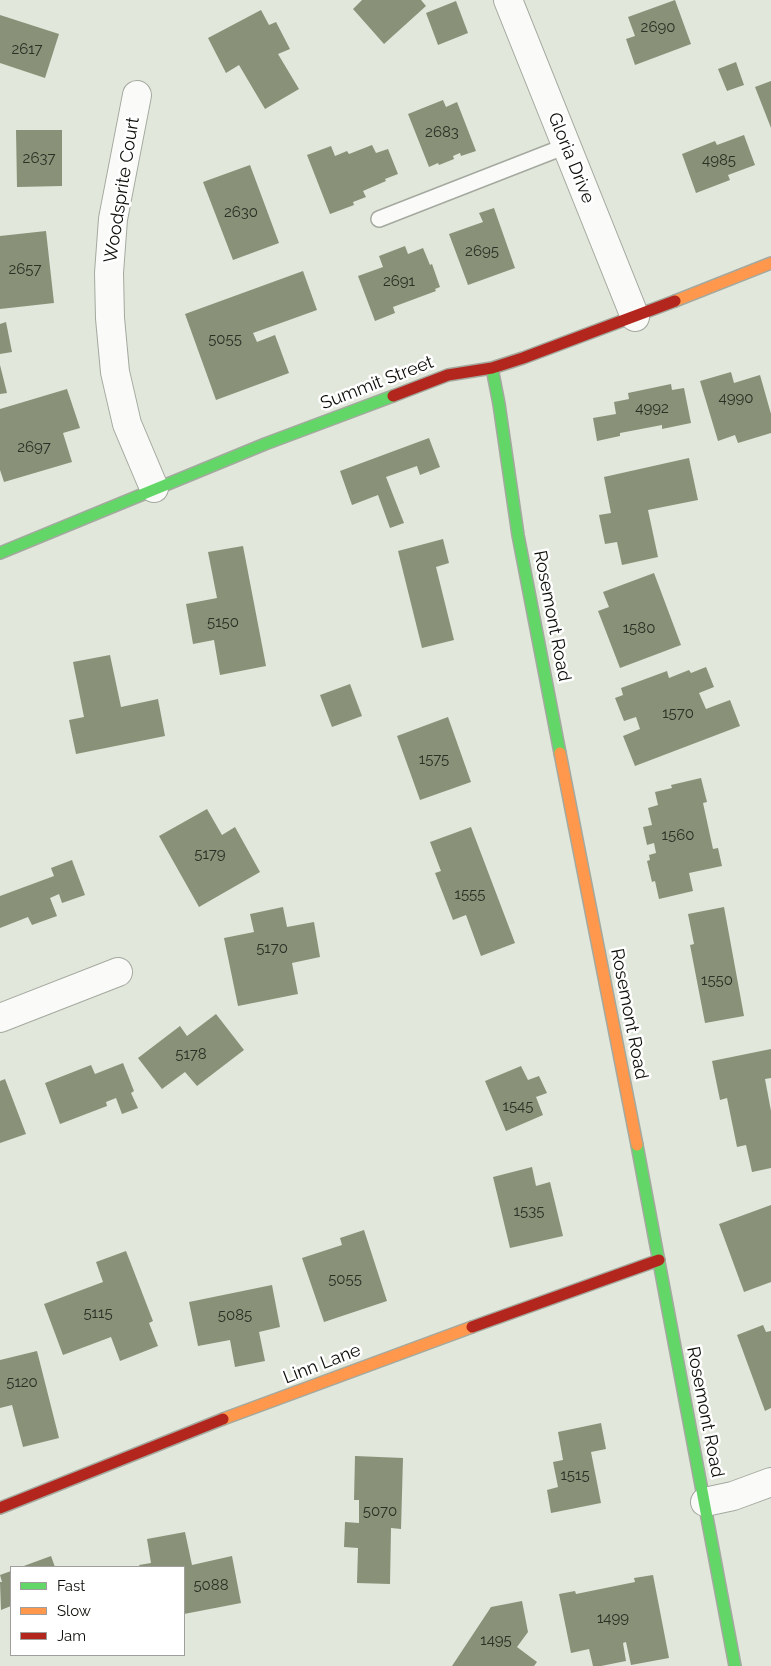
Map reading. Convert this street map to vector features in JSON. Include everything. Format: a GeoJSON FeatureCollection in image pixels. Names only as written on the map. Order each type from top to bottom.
{"type":"FeatureCollection","features":[{"type":"Feature","properties":{"kind":"main road","name":"Summit Street"},"geometry":{"type":"LineString","coordinates":[[0,553],[154,488],[448,375],[492,368],[523,358],[635,317],[771,263]]}},
{"type":"Feature","properties":{"kind":"main road","name":"Rosemont Road"},"geometry":{"type":"LineString","coordinates":[[492,368],[518,535],[659,1260],[735,1666]]}},
{"type":"Feature","properties":{"kind":"main road","name":"Linn Lane"},"geometry":{"type":"LineString","coordinates":[[0,1508],[272,1401],[514,1311],[659,1260]]}},
{"type":"Feature","properties":{"kind":"street","name":"Gloria Drive"},"geometry":{"type":"LineString","coordinates":[[508,0],[635,317]]}},
{"type":"Feature","properties":{"kind":"street","name":"Woodsprite Court"},"geometry":{"type":"LineString","coordinates":[[136,94],[113,219],[109,273],[110,318],[116,372],[127,424],[154,488]]}},
{"type":"Feature","properties":{"kind":"street"},"geometry":{"type":"LineString","coordinates":[[0,1018],[118,972]]}},
{"type":"Feature","properties":{"kind":"street"},"geometry":{"type":"LineString","coordinates":[[705,1502],[733,1496],[771,1482]]}},
{"type":"Feature","properties":{"kind":"lane"},"geometry":{"type":"LineString","coordinates":[[379,219],[566,146]]}},
{"type":"Feature","properties":{"kind":"building"},"geometry":{"type":"Polygon","coordinates":[[[362,0],[421,0],[426,6],[384,44],[353,9],[362,0]]]}},
{"type":"Feature","properties":{"kind":"building"},"geometry":{"type":"Polygon","coordinates":[[[675,0],[691,44],[635,65],[626,39],[635,36],[628,17],[675,0]]]}},
{"type":"Feature","properties":{"kind":"building"},"geometry":{"type":"Polygon","coordinates":[[[456,1],[468,33],[438,45],[426,13],[456,1]]]}},
{"type":"Feature","properties":{"kind":"building"},"geometry":{"type":"Polygon","coordinates":[[[261,10],[269,25],[276,22],[290,49],[278,54],[299,89],[265,109],[239,65],[226,73],[208,38],[261,10]]]}},
{"type":"Feature","properties":{"kind":"building"},"geometry":{"type":"Polygon","coordinates":[[[0,15],[59,34],[45,78],[0,63],[0,15]]]}},
{"type":"Feature","properties":{"kind":"building"},"geometry":{"type":"Polygon","coordinates":[[[736,62],[744,85],[727,91],[718,69],[736,62]]]}},
{"type":"Feature","properties":{"kind":"building"},"geometry":{"type":"Polygon","coordinates":[[[771,81],[771,128],[755,87],[771,81]]]}},
{"type":"Feature","properties":{"kind":"building"},"geometry":{"type":"Polygon","coordinates":[[[443,100],[446,107],[457,102],[476,151],[461,156],[460,153],[453,156],[454,159],[429,167],[408,114],[443,100]]]}},
{"type":"Feature","properties":{"kind":"building"},"geometry":{"type":"Polygon","coordinates":[[[16,130],[62,130],[62,186],[17,187],[16,130]]]}},
{"type":"Feature","properties":{"kind":"building"},"geometry":{"type":"Polygon","coordinates":[[[744,135],[755,165],[728,175],[730,180],[696,193],[682,154],[715,141],[717,145],[744,135]]]}},
{"type":"Feature","properties":{"kind":"building"},"geometry":{"type":"Polygon","coordinates":[[[372,145],[376,153],[388,149],[398,174],[363,191],[366,197],[353,202],[354,205],[330,214],[307,155],[331,146],[335,156],[347,151],[349,154],[372,145]]]}},
{"type":"Feature","properties":{"kind":"building"},"geometry":{"type":"Polygon","coordinates":[[[250,165],[279,243],[233,260],[203,182],[250,165]]]}},
{"type":"Feature","properties":{"kind":"building"},"geometry":{"type":"Polygon","coordinates":[[[494,208],[515,268],[468,285],[449,234],[483,222],[479,213],[494,208]]]}},
{"type":"Feature","properties":{"kind":"building"},"geometry":{"type":"Polygon","coordinates":[[[46,231],[54,303],[0,309],[0,236],[46,231]]]}},
{"type":"Feature","properties":{"kind":"building"},"geometry":{"type":"Polygon","coordinates":[[[405,246],[408,254],[423,248],[430,265],[432,264],[440,287],[435,289],[436,291],[393,307],[395,313],[375,321],[358,276],[383,267],[379,256],[405,246]]]}},
{"type":"Feature","properties":{"kind":"building"},"geometry":{"type":"Polygon","coordinates":[[[303,271],[317,310],[253,333],[257,342],[275,335],[289,373],[216,400],[185,314],[303,271]]]}},
{"type":"Feature","properties":{"kind":"building"},"geometry":{"type":"Polygon","coordinates":[[[6,322],[12,352],[0,354],[0,324],[6,322]]]}},
{"type":"Feature","properties":{"kind":"building"},"geometry":{"type":"Polygon","coordinates":[[[0,365],[7,393],[0,394],[0,365]]]}},
{"type":"Feature","properties":{"kind":"building"},"geometry":{"type":"Polygon","coordinates":[[[731,372],[734,383],[760,375],[771,414],[771,433],[738,443],[735,435],[718,441],[700,381],[731,372]]]}},
{"type":"Feature","properties":{"kind":"building"},"geometry":{"type":"Polygon","coordinates":[[[671,384],[672,390],[684,388],[691,423],[662,429],[662,425],[620,433],[620,436],[597,441],[593,418],[616,414],[614,402],[629,399],[628,393],[671,384]]]}},
{"type":"Feature","properties":{"kind":"building"},"geometry":{"type":"Polygon","coordinates":[[[67,389],[80,428],[63,433],[72,462],[4,482],[0,470],[0,409],[67,389]]]}},
{"type":"Feature","properties":{"kind":"building"},"geometry":{"type":"Polygon","coordinates":[[[429,438],[440,467],[420,475],[417,466],[386,477],[404,523],[390,528],[378,495],[352,505],[340,471],[429,438]]]}},
{"type":"Feature","properties":{"kind":"building"},"geometry":{"type":"Polygon","coordinates":[[[689,458],[698,500],[648,510],[658,557],[622,565],[617,542],[605,544],[599,515],[611,513],[604,477],[689,458]]]}},
{"type":"Feature","properties":{"kind":"building"},"geometry":{"type":"Polygon","coordinates":[[[443,539],[449,563],[436,567],[454,640],[422,648],[398,551],[443,539]]]}},
{"type":"Feature","properties":{"kind":"building"},"geometry":{"type":"Polygon","coordinates":[[[243,546],[266,666],[220,675],[214,640],[193,644],[186,604],[217,598],[208,552],[243,546]]]}},
{"type":"Feature","properties":{"kind":"building"},"geometry":{"type":"Polygon","coordinates":[[[654,573],[681,645],[620,668],[598,611],[609,607],[603,592],[654,573]]]}},
{"type":"Feature","properties":{"kind":"building"},"geometry":{"type":"Polygon","coordinates":[[[110,655],[121,707],[158,699],[165,736],[76,754],[69,720],[84,717],[73,662],[110,655]]]}},
{"type":"Feature","properties":{"kind":"building"},"geometry":{"type":"Polygon","coordinates":[[[706,667],[714,687],[699,693],[706,709],[730,700],[740,726],[635,766],[623,736],[640,729],[636,717],[624,721],[615,698],[623,695],[621,688],[667,671],[669,678],[689,670],[691,673],[706,667]]]}},
{"type":"Feature","properties":{"kind":"building"},"geometry":{"type":"Polygon","coordinates":[[[350,684],[362,716],[332,727],[320,695],[350,684]]]}},
{"type":"Feature","properties":{"kind":"building"},"geometry":{"type":"Polygon","coordinates":[[[448,717],[471,782],[420,800],[397,736],[448,717]]]}},
{"type":"Feature","properties":{"kind":"building"},"geometry":{"type":"Polygon","coordinates":[[[701,778],[707,802],[703,803],[713,849],[718,848],[722,866],[689,873],[693,891],[659,899],[655,881],[652,882],[647,861],[650,860],[649,855],[656,853],[654,843],[647,845],[643,827],[652,825],[648,808],[658,805],[655,792],[672,788],[671,785],[701,778]]]}},
{"type":"Feature","properties":{"kind":"building"},"geometry":{"type":"Polygon","coordinates":[[[207,809],[222,835],[235,827],[260,872],[199,907],[159,836],[207,809]]]}},
{"type":"Feature","properties":{"kind":"building"},"geometry":{"type":"Polygon","coordinates":[[[471,827],[515,943],[481,956],[466,915],[453,920],[435,873],[441,871],[430,842],[471,827]]]}},
{"type":"Feature","properties":{"kind":"building"},"geometry":{"type":"Polygon","coordinates":[[[72,860],[85,895],[62,903],[59,894],[50,898],[57,916],[32,925],[28,917],[0,928],[0,896],[54,876],[51,868],[72,860]]]}},
{"type":"Feature","properties":{"kind":"building"},"geometry":{"type":"Polygon","coordinates":[[[283,907],[287,927],[314,922],[320,957],[292,963],[298,994],[238,1006],[224,938],[254,932],[250,914],[283,907]]]}},
{"type":"Feature","properties":{"kind":"building"},"geometry":{"type":"Polygon","coordinates":[[[724,907],[744,1016],[705,1023],[690,945],[694,944],[688,914],[724,907]]]}},
{"type":"Feature","properties":{"kind":"building"},"geometry":{"type":"Polygon","coordinates":[[[216,1014],[244,1050],[197,1086],[185,1072],[162,1089],[138,1058],[180,1026],[187,1036],[216,1014]]]}},
{"type":"Feature","properties":{"kind":"building"},"geometry":{"type":"Polygon","coordinates":[[[771,1049],[771,1078],[765,1079],[771,1111],[771,1168],[752,1172],[746,1145],[737,1147],[727,1098],[720,1100],[712,1061],[771,1049]]]}},
{"type":"Feature","properties":{"kind":"building"},"geometry":{"type":"Polygon","coordinates":[[[123,1063],[134,1091],[131,1093],[138,1108],[122,1114],[116,1098],[106,1102],[107,1106],[60,1124],[45,1083],[91,1065],[95,1074],[123,1063]]]}},
{"type":"Feature","properties":{"kind":"building"},"geometry":{"type":"Polygon","coordinates":[[[521,1066],[528,1080],[539,1076],[547,1093],[536,1097],[543,1115],[506,1131],[485,1081],[521,1066]]]}},
{"type":"Feature","properties":{"kind":"building"},"geometry":{"type":"Polygon","coordinates":[[[5,1079],[26,1134],[0,1143],[0,1081],[5,1079]]]}},
{"type":"Feature","properties":{"kind":"building"},"geometry":{"type":"Polygon","coordinates":[[[532,1167],[536,1186],[550,1182],[563,1236],[510,1248],[493,1177],[532,1167]]]}},
{"type":"Feature","properties":{"kind":"building"},"geometry":{"type":"Polygon","coordinates":[[[771,1205],[771,1282],[744,1292],[719,1224],[771,1205]]]}},
{"type":"Feature","properties":{"kind":"building"},"geometry":{"type":"Polygon","coordinates":[[[364,1230],[387,1301],[324,1322],[302,1258],[342,1245],[340,1238],[364,1230]]]}},
{"type":"Feature","properties":{"kind":"building"},"geometry":{"type":"Polygon","coordinates":[[[126,1251],[153,1321],[149,1323],[158,1346],[120,1361],[111,1337],[63,1355],[44,1304],[103,1282],[96,1262],[126,1251]]]}},
{"type":"Feature","properties":{"kind":"building"},"geometry":{"type":"Polygon","coordinates":[[[272,1285],[280,1327],[259,1332],[265,1361],[235,1367],[230,1340],[198,1346],[189,1302],[272,1285]]]}},
{"type":"Feature","properties":{"kind":"building"},"geometry":{"type":"Polygon","coordinates":[[[763,1325],[766,1332],[771,1331],[771,1408],[765,1411],[737,1335],[763,1325]]]}},
{"type":"Feature","properties":{"kind":"building"},"geometry":{"type":"Polygon","coordinates":[[[37,1351],[59,1438],[23,1447],[12,1405],[0,1408],[0,1360],[37,1351]]]}},
{"type":"Feature","properties":{"kind":"building"},"geometry":{"type":"Polygon","coordinates":[[[601,1423],[606,1449],[591,1452],[601,1503],[551,1513],[547,1490],[558,1487],[553,1462],[563,1460],[558,1432],[601,1423]]]}},
{"type":"Feature","properties":{"kind":"building"},"geometry":{"type":"Polygon","coordinates":[[[355,1456],[403,1458],[401,1529],[391,1528],[390,1584],[357,1583],[358,1548],[344,1547],[345,1522],[359,1523],[359,1500],[354,1500],[355,1456]]]}},
{"type":"Feature","properties":{"kind":"building"},"geometry":{"type":"Polygon","coordinates":[[[185,1532],[192,1565],[232,1556],[241,1603],[185,1614],[185,1566],[140,1566],[151,1563],[147,1539],[185,1532]]]}},
{"type":"Feature","properties":{"kind":"building"},"geometry":{"type":"Polygon","coordinates":[[[51,1556],[55,1566],[24,1566],[51,1556]]]}},
{"type":"Feature","properties":{"kind":"building"},"geometry":{"type":"Polygon","coordinates":[[[10,1571],[10,1606],[1,1610],[0,1582],[2,1582],[0,1575],[10,1571]]]}},
{"type":"Feature","properties":{"kind":"building"},"geometry":{"type":"Polygon","coordinates":[[[653,1575],[669,1658],[631,1665],[626,1642],[623,1643],[626,1661],[601,1666],[593,1666],[589,1649],[571,1653],[559,1594],[575,1591],[576,1594],[635,1582],[634,1578],[653,1575]]]}},
{"type":"Feature","properties":{"kind":"building"},"geometry":{"type":"Polygon","coordinates":[[[522,1601],[528,1632],[517,1647],[537,1662],[534,1666],[452,1666],[491,1607],[522,1601]]]}},
{"type":"Feature","properties":{"kind":"traffic: fast"},"geometry":{"type":"LineString","coordinates":[[492,368],[518,535],[560,753]]}},
{"type":"Feature","properties":{"kind":"traffic: fast"},"geometry":{"type":"LineString","coordinates":[[0,553],[265,444],[393,396]]}},
{"type":"Feature","properties":{"kind":"traffic: fast"},"geometry":{"type":"LineString","coordinates":[[637,1145],[735,1666]]}},
{"type":"Feature","properties":{"kind":"traffic: slow"},"geometry":{"type":"LineString","coordinates":[[675,301],[771,263]]}},
{"type":"Feature","properties":{"kind":"traffic: slow"},"geometry":{"type":"LineString","coordinates":[[560,753],[637,1145]]}},
{"type":"Feature","properties":{"kind":"traffic: slow"},"geometry":{"type":"LineString","coordinates":[[223,1419],[472,1327]]}},
{"type":"Feature","properties":{"kind":"traffic: jam"},"geometry":{"type":"LineString","coordinates":[[393,396],[448,375],[492,368],[523,358],[675,301]]}},
{"type":"Feature","properties":{"kind":"traffic: jam"},"geometry":{"type":"LineString","coordinates":[[472,1327],[659,1260]]}},
{"type":"Feature","properties":{"kind":"traffic: jam"},"geometry":{"type":"LineString","coordinates":[[0,1508],[223,1419]]}}]}
